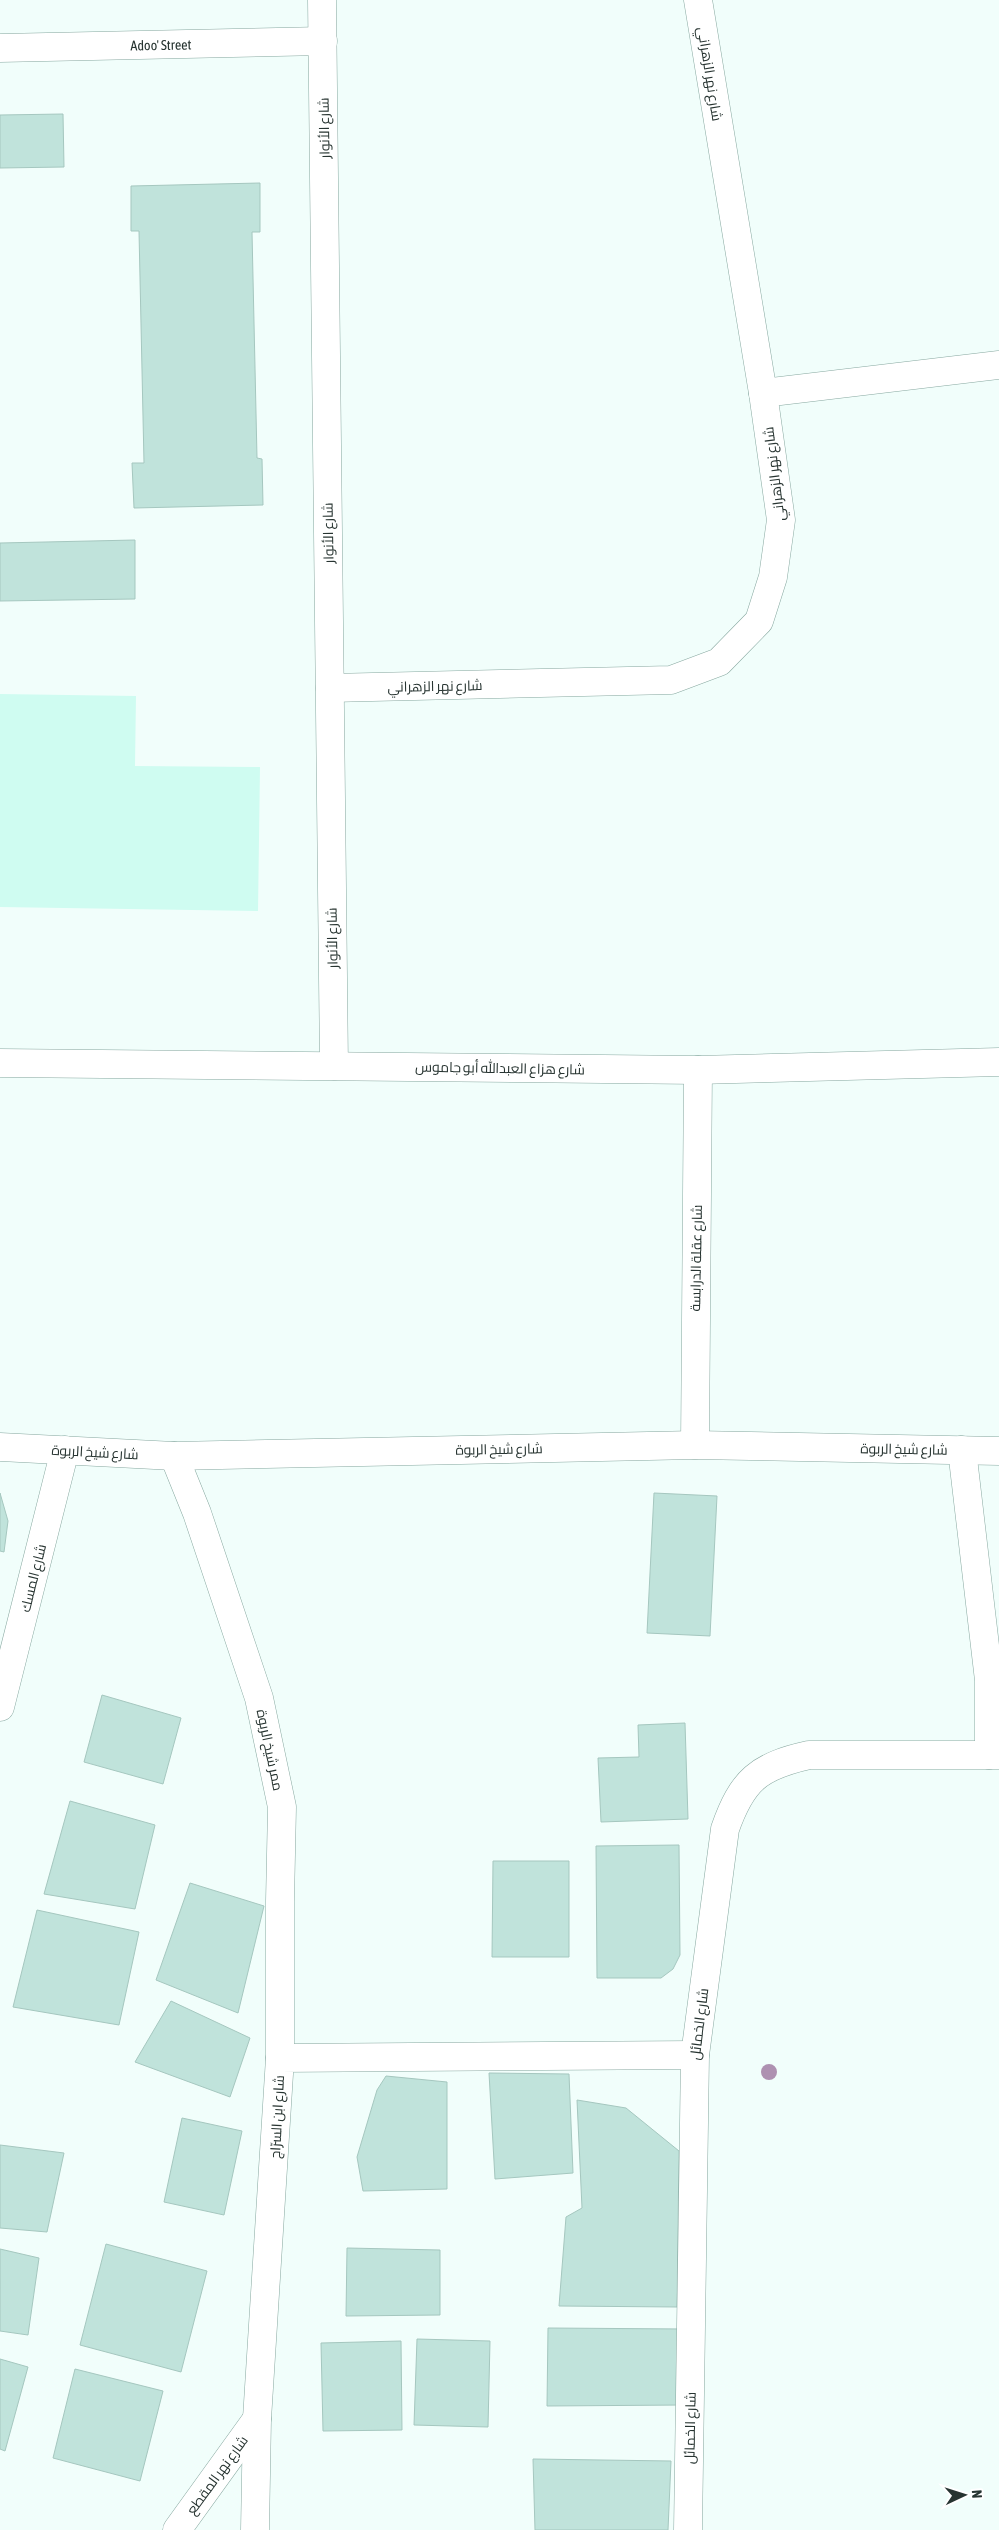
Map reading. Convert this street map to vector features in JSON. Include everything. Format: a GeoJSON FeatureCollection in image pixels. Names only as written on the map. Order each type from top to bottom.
{"type":"FeatureCollection","features":[{"type":"Feature","properties":{"kind":"street","name":"شارع الأنوار"},"geometry":{"type":"LineString","coordinates":[[322,0],[334,1066]]}},
{"type":"Feature","properties":{"kind":"street","name":"شارع نهر الزهراني"},"geometry":{"type":"LineString","coordinates":[[330,688],[671,680],[719,662],[760,621],[774,577],[781,520],[763,393],[698,0]]}},
{"type":"Feature","properties":{"kind":"street","name":"Adoo' Street"},"geometry":{"type":"LineString","coordinates":[[0,48],[323,42]]}},
{"type":"Feature","properties":{"kind":"street"},"geometry":{"type":"LineString","coordinates":[[763,393],[999,365]]}},
{"type":"Feature","properties":{"kind":"street","name":"شارع هزاع العبدالله أبو جاموس"},"geometry":{"type":"LineString","coordinates":[[0,1063],[698,1070],[999,1062]]}},
{"type":"Feature","properties":{"kind":"street","name":"شارع عقلة الدرابسة"},"geometry":{"type":"LineString","coordinates":[[695,1445],[698,1070]]}},
{"type":"Feature","properties":{"kind":"street","name":"شارع شيخ الربوة"},"geometry":{"type":"LineString","coordinates":[[0,1448],[174,1456],[695,1445],[999,1451]]}},
{"type":"Feature","properties":{"kind":"street","name":"شارع المسك"},"geometry":{"type":"LineString","coordinates":[[0,1707],[65,1450]]}},
{"type":"Feature","properties":{"kind":"street"},"geometry":{"type":"LineString","coordinates":[[962,1450],[989,1680],[994,1755]]}},
{"type":"Feature","properties":{"kind":"street","name":"ممر شيخ الربوة"},"geometry":{"type":"LineString","coordinates":[[174,1456],[197,1513],[259,1698],[282,1808],[280,2058]]}},
{"type":"Feature","properties":{"kind":"street","name":"شارع الخمائل"},"geometry":{"type":"LineString","coordinates":[[688,2530],[694,2055],[726,1829],[735,1801],[757,1774],[784,1761],[809,1755],[994,1755]]}},
{"type":"Feature","properties":{"kind":"street","name":"شارع ابن السرّاج"},"geometry":{"type":"LineString","coordinates":[[255,2530],[257,2419],[280,2058],[694,2055]]}},
{"type":"Feature","properties":{"kind":"street","name":"شارع نهر المقطع"},"geometry":{"type":"LineString","coordinates":[[177,2530],[257,2419]]}},
{"type":"Feature","properties":{"kind":"shaded area"},"geometry":{"type":"Polygon","coordinates":[[[0,694],[136,696],[135,766],[260,767],[258,911],[0,907],[0,694]]]}},
{"type":"Feature","properties":{"kind":"building"},"geometry":{"type":"Polygon","coordinates":[[[63,114],[64,167],[0,168],[0,115],[63,114]]]}},
{"type":"Feature","properties":{"kind":"building"},"geometry":{"type":"Polygon","coordinates":[[[260,183],[260,232],[252,232],[257,458],[262,459],[263,505],[134,508],[132,463],[144,463],[139,231],[131,231],[131,186],[260,183]]]}},
{"type":"Feature","properties":{"kind":"building"},"geometry":{"type":"Polygon","coordinates":[[[135,540],[135,599],[0,601],[0,543],[135,540]]]}},
{"type":"Feature","properties":{"kind":"building"},"geometry":{"type":"Polygon","coordinates":[[[0,1493],[8,1521],[4,1552],[0,1551],[0,1493]]]}},
{"type":"Feature","properties":{"kind":"building"},"geometry":{"type":"Polygon","coordinates":[[[654,1493],[717,1496],[710,1636],[647,1633],[654,1493]]]}},
{"type":"Feature","properties":{"kind":"building"},"geometry":{"type":"Polygon","coordinates":[[[102,1695],[181,1718],[163,1784],[84,1762],[102,1695]]]}},
{"type":"Feature","properties":{"kind":"building"},"geometry":{"type":"Polygon","coordinates":[[[685,1723],[688,1819],[601,1822],[598,1758],[639,1757],[638,1725],[685,1723]]]}},
{"type":"Feature","properties":{"kind":"building"},"geometry":{"type":"Polygon","coordinates":[[[70,1801],[155,1825],[135,1909],[44,1894],[70,1801]]]}},
{"type":"Feature","properties":{"kind":"building"},"geometry":{"type":"Polygon","coordinates":[[[679,1845],[680,1955],[673,1969],[661,1978],[597,1978],[596,1846],[679,1845]]]}},
{"type":"Feature","properties":{"kind":"building"},"geometry":{"type":"Polygon","coordinates":[[[493,1861],[569,1861],[569,1957],[492,1957],[493,1861]]]}},
{"type":"Feature","properties":{"kind":"building"},"geometry":{"type":"Polygon","coordinates":[[[190,1883],[264,1906],[238,2013],[156,1980],[190,1883]]]}},
{"type":"Feature","properties":{"kind":"building"},"geometry":{"type":"Polygon","coordinates":[[[37,1910],[139,1932],[119,2025],[13,2007],[37,1910]]]}},
{"type":"Feature","properties":{"kind":"building"},"geometry":{"type":"Polygon","coordinates":[[[171,2001],[250,2038],[230,2097],[135,2062],[171,2001]]]}},
{"type":"Feature","properties":{"kind":"building"},"geometry":{"type":"Polygon","coordinates":[[[489,2073],[569,2074],[573,2173],[495,2179],[489,2073]]]}},
{"type":"Feature","properties":{"kind":"building"},"geometry":{"type":"Polygon","coordinates":[[[386,2076],[447,2082],[447,2189],[363,2191],[357,2157],[377,2090],[386,2076]]]}},
{"type":"Feature","properties":{"kind":"building"},"geometry":{"type":"Polygon","coordinates":[[[577,2100],[626,2108],[679,2151],[677,2307],[559,2306],[566,2217],[582,2208],[577,2100]]]}},
{"type":"Feature","properties":{"kind":"building"},"geometry":{"type":"Polygon","coordinates":[[[182,2118],[242,2131],[224,2215],[164,2202],[182,2118]]]}},
{"type":"Feature","properties":{"kind":"building"},"geometry":{"type":"Polygon","coordinates":[[[0,2145],[64,2153],[47,2232],[0,2228],[0,2145]]]}},
{"type":"Feature","properties":{"kind":"building"},"geometry":{"type":"Polygon","coordinates":[[[106,2244],[207,2271],[181,2372],[80,2345],[106,2244]]]}},
{"type":"Feature","properties":{"kind":"building"},"geometry":{"type":"Polygon","coordinates":[[[347,2248],[440,2250],[440,2315],[346,2316],[347,2248]]]}},
{"type":"Feature","properties":{"kind":"building"},"geometry":{"type":"Polygon","coordinates":[[[0,2249],[39,2258],[28,2335],[0,2331],[0,2249]]]}},
{"type":"Feature","properties":{"kind":"building"},"geometry":{"type":"Polygon","coordinates":[[[548,2328],[685,2329],[683,2405],[547,2406],[548,2328]]]}},
{"type":"Feature","properties":{"kind":"building"},"geometry":{"type":"Polygon","coordinates":[[[417,2339],[490,2341],[488,2427],[414,2425],[417,2339]]]}},
{"type":"Feature","properties":{"kind":"building"},"geometry":{"type":"Polygon","coordinates":[[[401,2341],[402,2430],[323,2431],[321,2343],[401,2341]]]}},
{"type":"Feature","properties":{"kind":"building"},"geometry":{"type":"Polygon","coordinates":[[[0,2359],[28,2367],[5,2451],[0,2449],[0,2359]]]}},
{"type":"Feature","properties":{"kind":"building"},"geometry":{"type":"Polygon","coordinates":[[[75,2369],[163,2391],[140,2481],[53,2458],[75,2369]]]}},
{"type":"Feature","properties":{"kind":"building"},"geometry":{"type":"Polygon","coordinates":[[[533,2459],[671,2461],[668,2530],[535,2530],[533,2459]]]}}]}
